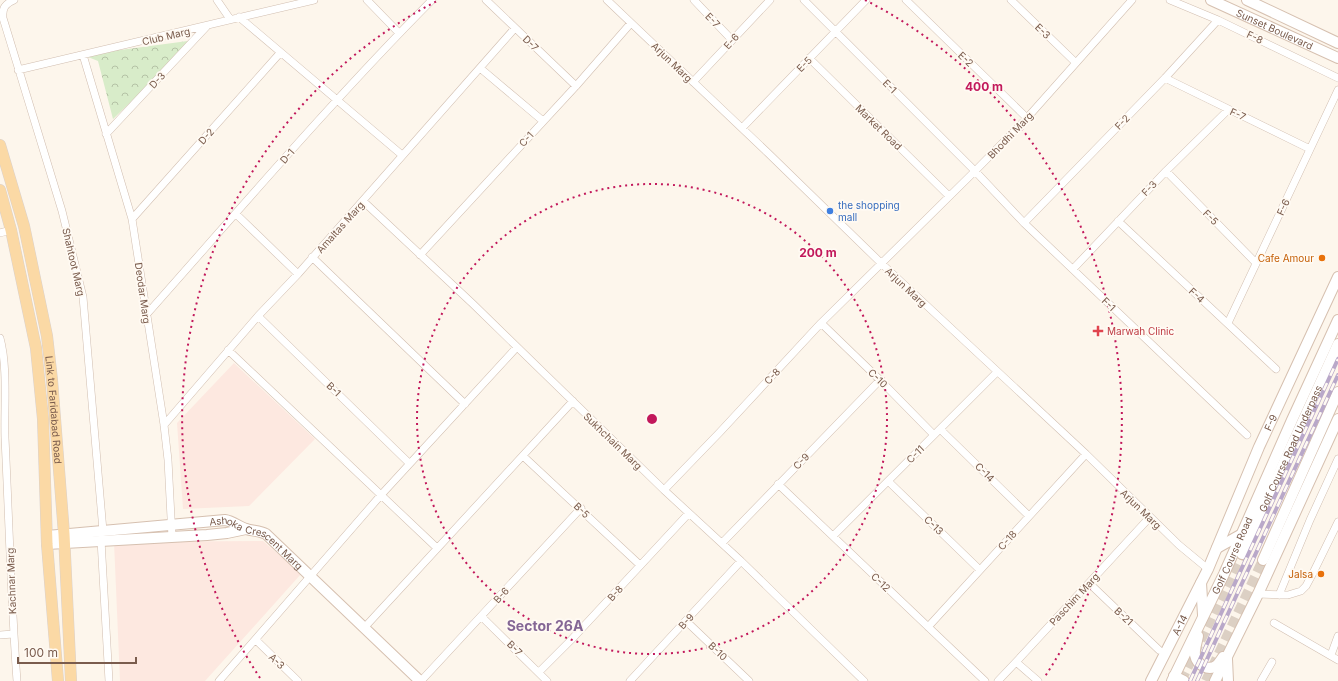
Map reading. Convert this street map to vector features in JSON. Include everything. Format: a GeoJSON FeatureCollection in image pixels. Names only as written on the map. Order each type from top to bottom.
{"type":"FeatureCollection","features":[{"type":"Feature","properties":{"kind":"main road","name":"Link to Faridabad Road"},"geometry":{"type":"LineString","coordinates":[[0,145],[24,226],[47,336],[52,380],[64,538],[71,681]]}},
{"type":"Feature","properties":{"kind":"main road","name":"Link to Faridabad Road"},"geometry":{"type":"LineString","coordinates":[[0,190],[11,230],[38,362],[47,540],[58,681]]}},
{"type":"Feature","properties":{"kind":"street"},"geometry":{"type":"LineString","coordinates":[[217,0],[230,19]]}},
{"type":"Feature","properties":{"kind":"street","name":"Club Marg"},"geometry":{"type":"LineString","coordinates":[[18,70],[314,0]]}},
{"type":"Feature","properties":{"kind":"street"},"geometry":{"type":"LineString","coordinates":[[367,0],[399,33]]}},
{"type":"Feature","properties":{"kind":"street","name":"D-1"},"geometry":{"type":"LineString","coordinates":[[146,315],[336,100],[432,0]]}},
{"type":"Feature","properties":{"kind":"street","name":"D-7"},"geometry":{"type":"LineString","coordinates":[[486,0],[576,86]]}},
{"type":"Feature","properties":{"kind":"street","name":"Arjun Marg"},"geometry":{"type":"LineString","coordinates":[[607,0],[881,263],[1086,454],[1150,517],[1208,569]]}},
{"type":"Feature","properties":{"kind":"street","name":"E-7"},"geometry":{"type":"LineString","coordinates":[[694,0],[732,40]]}},
{"type":"Feature","properties":{"kind":"street","name":"E-6"},"geometry":{"type":"LineString","coordinates":[[693,82],[770,0]]}},
{"type":"Feature","properties":{"kind":"street","name":"E-1"},"geometry":{"type":"LineString","coordinates":[[804,0],[975,171]]}},
{"type":"Feature","properties":{"kind":"street","name":"E-5"},"geometry":{"type":"LineString","coordinates":[[742,128],[866,0]]}},
{"type":"Feature","properties":{"kind":"street","name":"E-2"},"geometry":{"type":"LineString","coordinates":[[906,0],[1027,118]]}},
{"type":"Feature","properties":{"kind":"street","name":"E-3"},"geometry":{"type":"LineString","coordinates":[[1011,0],[1019,3],[1075,62]]}},
{"type":"Feature","properties":{"kind":"street","name":"Bhodhi Marg"},"geometry":{"type":"LineString","coordinates":[[881,263],[1027,118],[1075,62],[1132,0]]}},
{"type":"Feature","properties":{"kind":"street","name":"F-8"},"geometry":{"type":"LineString","coordinates":[[1170,0],[1218,20],[1338,78]]}},
{"type":"Feature","properties":{"kind":"street","name":"Sunset Boulevard"},"geometry":{"type":"LineString","coordinates":[[1211,0],[1338,58]]}},
{"type":"Feature","properties":{"kind":"street"},"geometry":{"type":"LineString","coordinates":[[1235,12],[1241,0]]}},
{"type":"Feature","properties":{"kind":"street","name":"Sunset Boulevard"},"geometry":{"type":"LineString","coordinates":[[1247,0],[1338,43]]}},
{"type":"Feature","properties":{"kind":"street","name":"Shahtoot Marg"},"geometry":{"type":"LineString","coordinates":[[11,1],[2,11],[3,18],[62,211],[83,297],[102,536],[109,681]]}},
{"type":"Feature","properties":{"kind":"street"},"geometry":{"type":"LineString","coordinates":[[239,17],[402,155]]}},
{"type":"Feature","properties":{"kind":"street","name":"F-2"},"geometry":{"type":"LineString","coordinates":[[1024,223],[1165,78],[1218,20]]}},
{"type":"Feature","properties":{"kind":"street","name":"C-1"},"geometry":{"type":"LineString","coordinates":[[420,255],[576,86],[631,23]]}},
{"type":"Feature","properties":{"kind":"street","name":"D-3"},"geometry":{"type":"LineString","coordinates":[[106,134],[208,26]]}},
{"type":"Feature","properties":{"kind":"street","name":"Amaltas Marg"},"geometry":{"type":"LineString","coordinates":[[164,425],[258,316],[298,274],[515,28]]}},
{"type":"Feature","properties":{"kind":"street","name":"D-2"},"geometry":{"type":"LineString","coordinates":[[132,219],[280,52]]}},
{"type":"Feature","properties":{"kind":"street","name":"Deodar Marg"},"geometry":{"type":"LineString","coordinates":[[83,55],[132,219],[164,425],[168,460],[172,537]]}},
{"type":"Feature","properties":{"kind":"street","name":"Market Road"},"geometry":{"type":"LineString","coordinates":[[809,58],[949,196]]}},
{"type":"Feature","properties":{"kind":"street"},"geometry":{"type":"LineString","coordinates":[[480,68],[543,121]]}},
{"type":"Feature","properties":{"kind":"street","name":"F-7"},"geometry":{"type":"LineString","coordinates":[[1165,78],[1228,110],[1310,148]]}},
{"type":"Feature","properties":{"kind":"street","name":"F-6"},"geometry":{"type":"LineString","coordinates":[[1228,323],[1338,90]]}},
{"type":"Feature","properties":{"kind":"street","name":"F-3"},"geometry":{"type":"LineString","coordinates":[[1072,269],[1166,171],[1228,110]]}},
{"type":"Feature","properties":{"kind":"street","name":"F-1"},"geometry":{"type":"LineString","coordinates":[[975,171],[1024,223],[1247,435]]}},
{"type":"Feature","properties":{"kind":"street","name":"F-5"},"geometry":{"type":"LineString","coordinates":[[1166,171],[1256,263]]}},
{"type":"Feature","properties":{"kind":"street","name":"Sukhchain Marg"},"geometry":{"type":"LineString","coordinates":[[363,201],[517,347],[664,490],[741,561],[864,681]]}},
{"type":"Feature","properties":{"kind":"street"},"geometry":{"type":"LineString","coordinates":[[236,214],[298,274]]}},
{"type":"Feature","properties":{"kind":"street","name":"F-4"},"geometry":{"type":"LineString","coordinates":[[1118,221],[1276,369]]}},
{"type":"Feature","properties":{"kind":"street"},"geometry":{"type":"LineString","coordinates":[[0,233],[11,230]]}},
{"type":"Feature","properties":{"kind":"street"},"geometry":{"type":"LineString","coordinates":[[312,257],[465,404]]}},
{"type":"Feature","properties":{"kind":"street","name":"C-8"},"geometry":{"type":"LineString","coordinates":[[664,490],[720,432],[820,323],[881,263]]}},
{"type":"Feature","properties":{"kind":"street","name":"F-9"},"geometry":{"type":"LineString","coordinates":[[1208,569],[1259,447],[1338,277]]}},
{"type":"Feature","properties":{"kind":"street","name":"B-1"},"geometry":{"type":"LineString","coordinates":[[258,316],[409,463]]}},
{"type":"Feature","properties":{"kind":"street","name":"Golf Course Road"},"geometry":{"type":"LineString","coordinates":[[1177,680],[1197,629],[1242,534],[1338,320]]}},
{"type":"Feature","properties":{"kind":"street","name":"C-10"},"geometry":{"type":"LineString","coordinates":[[820,323],[880,380],[934,435]]}},
{"type":"Feature","properties":{"kind":"street","name":"Kachnar Marg"},"geometry":{"type":"LineString","coordinates":[[0,338],[4,356],[2,429],[13,634],[17,681]]}},
{"type":"Feature","properties":{"kind":"street","name":"Golf Course Road Underpass"},"geometry":{"type":"LineString","coordinates":[[1242,554],[1338,344]]}},
{"type":"Feature","properties":{"kind":"street"},"geometry":{"type":"LineString","coordinates":[[220,681],[380,495],[517,347]]}},
{"type":"Feature","properties":{"kind":"street"},"geometry":{"type":"LineString","coordinates":[[228,350],[437,548]]}},
{"type":"Feature","properties":{"kind":"street","name":"C-11"},"geometry":{"type":"LineString","coordinates":[[833,536],[997,372]]}},
{"type":"Feature","properties":{"kind":"street","name":"C-9"},"geometry":{"type":"LineString","coordinates":[[722,543],[880,380]]}},
{"type":"Feature","properties":{"kind":"street","name":"Golf Course Road Underpass"},"geometry":{"type":"LineString","coordinates":[[1263,560],[1338,392]]}},
{"type":"Feature","properties":{"kind":"street"},"geometry":{"type":"LineString","coordinates":[[364,628],[572,401]]}},
{"type":"Feature","properties":{"kind":"street"},"geometry":{"type":"LineString","coordinates":[[1215,681],[1258,594],[1338,419]]}},
{"type":"Feature","properties":{"kind":"street","name":"C-14"},"geometry":{"type":"LineString","coordinates":[[940,429],[1029,516]]}},
{"type":"Feature","properties":{"kind":"street","name":"C-18"},"geometry":{"type":"LineString","coordinates":[[928,627],[1086,454]]}},
{"type":"Feature","properties":{"kind":"street","name":"B-5"},"geometry":{"type":"LineString","coordinates":[[523,456],[640,565]]}},
{"type":"Feature","properties":{"kind":"street"},"geometry":{"type":"LineString","coordinates":[[1279,595],[1337,462]]}},
{"type":"Feature","properties":{"kind":"street","name":"C-13"},"geometry":{"type":"LineString","coordinates":[[888,481],[980,570]]}},
{"type":"Feature","properties":{"kind":"street","name":"C-12"},"geometry":{"type":"LineString","coordinates":[[778,484],[985,681]]}},
{"type":"Feature","properties":{"kind":"street","name":"B-6"},"geometry":{"type":"LineString","coordinates":[[420,681],[580,508]]}},
{"type":"Feature","properties":{"kind":"street","name":"B-8"},"geometry":{"type":"LineString","coordinates":[[539,672],[571,640],[689,513]]}},
{"type":"Feature","properties":{"kind":"street","name":"Paschim Marg"},"geometry":{"type":"LineString","coordinates":[[998,681],[1150,517]]}},
{"type":"Feature","properties":{"kind":"street","name":"Ashoka Crescent Marg"},"geometry":{"type":"LineString","coordinates":[[47,540],[102,536],[224,520],[246,529],[257,530],[266,534],[420,681]]}},
{"type":"Feature","properties":{"kind":"street"},"geometry":{"type":"LineString","coordinates":[[1258,594],[1296,594],[1301,591],[1306,586],[1336,530],[1338,522]]}},
{"type":"Feature","properties":{"kind":"street"},"geometry":{"type":"LineString","coordinates":[[102,536],[172,537],[223,534],[246,529]]}},
{"type":"Feature","properties":{"kind":"street"},"geometry":{"type":"LineString","coordinates":[[1217,548],[1242,534]]}},
{"type":"Feature","properties":{"kind":"street","name":"B-9"},"geometry":{"type":"LineString","coordinates":[[630,681],[741,561]]}},
{"type":"Feature","properties":{"kind":"street","name":"A-14"},"geometry":{"type":"LineString","coordinates":[[1151,681],[1208,569]]}},
{"type":"Feature","properties":{"kind":"street"},"geometry":{"type":"LineString","coordinates":[[1201,582],[1203,617]]}},
{"type":"Feature","properties":{"kind":"street","name":"B-21"},"geometry":{"type":"LineString","coordinates":[[1089,583],[1159,650]]}},
{"type":"Feature","properties":{"kind":"street","name":"B-7"},"geometry":{"type":"LineString","coordinates":[[481,616],[548,681]]}},
{"type":"Feature","properties":{"kind":"street","name":"B-10"},"geometry":{"type":"LineString","coordinates":[[686,621],[745,680]]}},
{"type":"Feature","properties":{"kind":"street"},"geometry":{"type":"LineString","coordinates":[[1274,623],[1338,660]]}},
{"type":"Feature","properties":{"kind":"street"},"geometry":{"type":"LineString","coordinates":[[1197,629],[1198,636],[1195,654],[1198,662],[1203,666],[1210,668],[1217,665],[1227,649],[1233,645]]}},
{"type":"Feature","properties":{"kind":"street"},"geometry":{"type":"LineString","coordinates":[[0,635],[13,634]]}},
{"type":"Feature","properties":{"kind":"street"},"geometry":{"type":"LineString","coordinates":[[1331,655],[1338,636]]}},
{"type":"Feature","properties":{"kind":"street","name":"A-3"},"geometry":{"type":"LineString","coordinates":[[256,640],[298,681]]}},
{"type":"Feature","properties":{"kind":"street"},"geometry":{"type":"LineString","coordinates":[[1227,657],[1228,681]]}},
{"type":"Feature","properties":{"kind":"street"},"geometry":{"type":"LineString","coordinates":[[1016,662],[1038,681]]}},
{"type":"Feature","properties":{"kind":"street"},"geometry":{"type":"LineString","coordinates":[[1260,681],[1272,662]]}},
{"type":"Feature","properties":{"kind":"shaded area"},"geometry":{"type":"Polygon","coordinates":[[[234,363],[315,439],[249,506],[183,509],[177,423],[234,363]]]}},
{"type":"Feature","properties":{"kind":"shaded area"},"geometry":{"type":"Polygon","coordinates":[[[263,541],[301,574],[205,681],[120,681],[114,542],[263,541]]]}},
{"type":"Feature","properties":{"kind":"green space"},"geometry":{"type":"Polygon","coordinates":[[[195,40],[113,119],[98,61],[83,55],[195,40]]]}},
{"type":"Feature","properties":{"kind":"tunnel"},"geometry":{"type":"LineString","coordinates":[[1181,681],[1242,554]]}},
{"type":"Feature","properties":{"kind":"tunnel"},"geometry":{"type":"LineString","coordinates":[[1206,681],[1263,560]]}},
{"type":"Feature","properties":{"kind":"railway"},"geometry":{"type":"LineString","coordinates":[[1190,681],[1338,359]]}},
{"type":"Feature","properties":{"kind":"railway"},"geometry":{"type":"LineString","coordinates":[[1197,681],[1338,375]]}},
{"type":"Feature","properties":{"kind":"place","name":"the shopping mall"},"geometry":{"type":"Point","coordinates":[830,211]}},
{"type":"Feature","properties":{"kind":"place","name":"Cafe Amour"},"geometry":{"type":"Point","coordinates":[1322,258]}},
{"type":"Feature","properties":{"kind":"place","name":"Marwah Clinic"},"geometry":{"type":"Point","coordinates":[1098,331]}},
{"type":"Feature","properties":{"kind":"place","name":"Jalsa"},"geometry":{"type":"Point","coordinates":[1321,574]}},
{"type":"Feature","properties":{"kind":"district","name":"Sector 26A"},"geometry":{"type":"Point","coordinates":[545,625]}}]}
